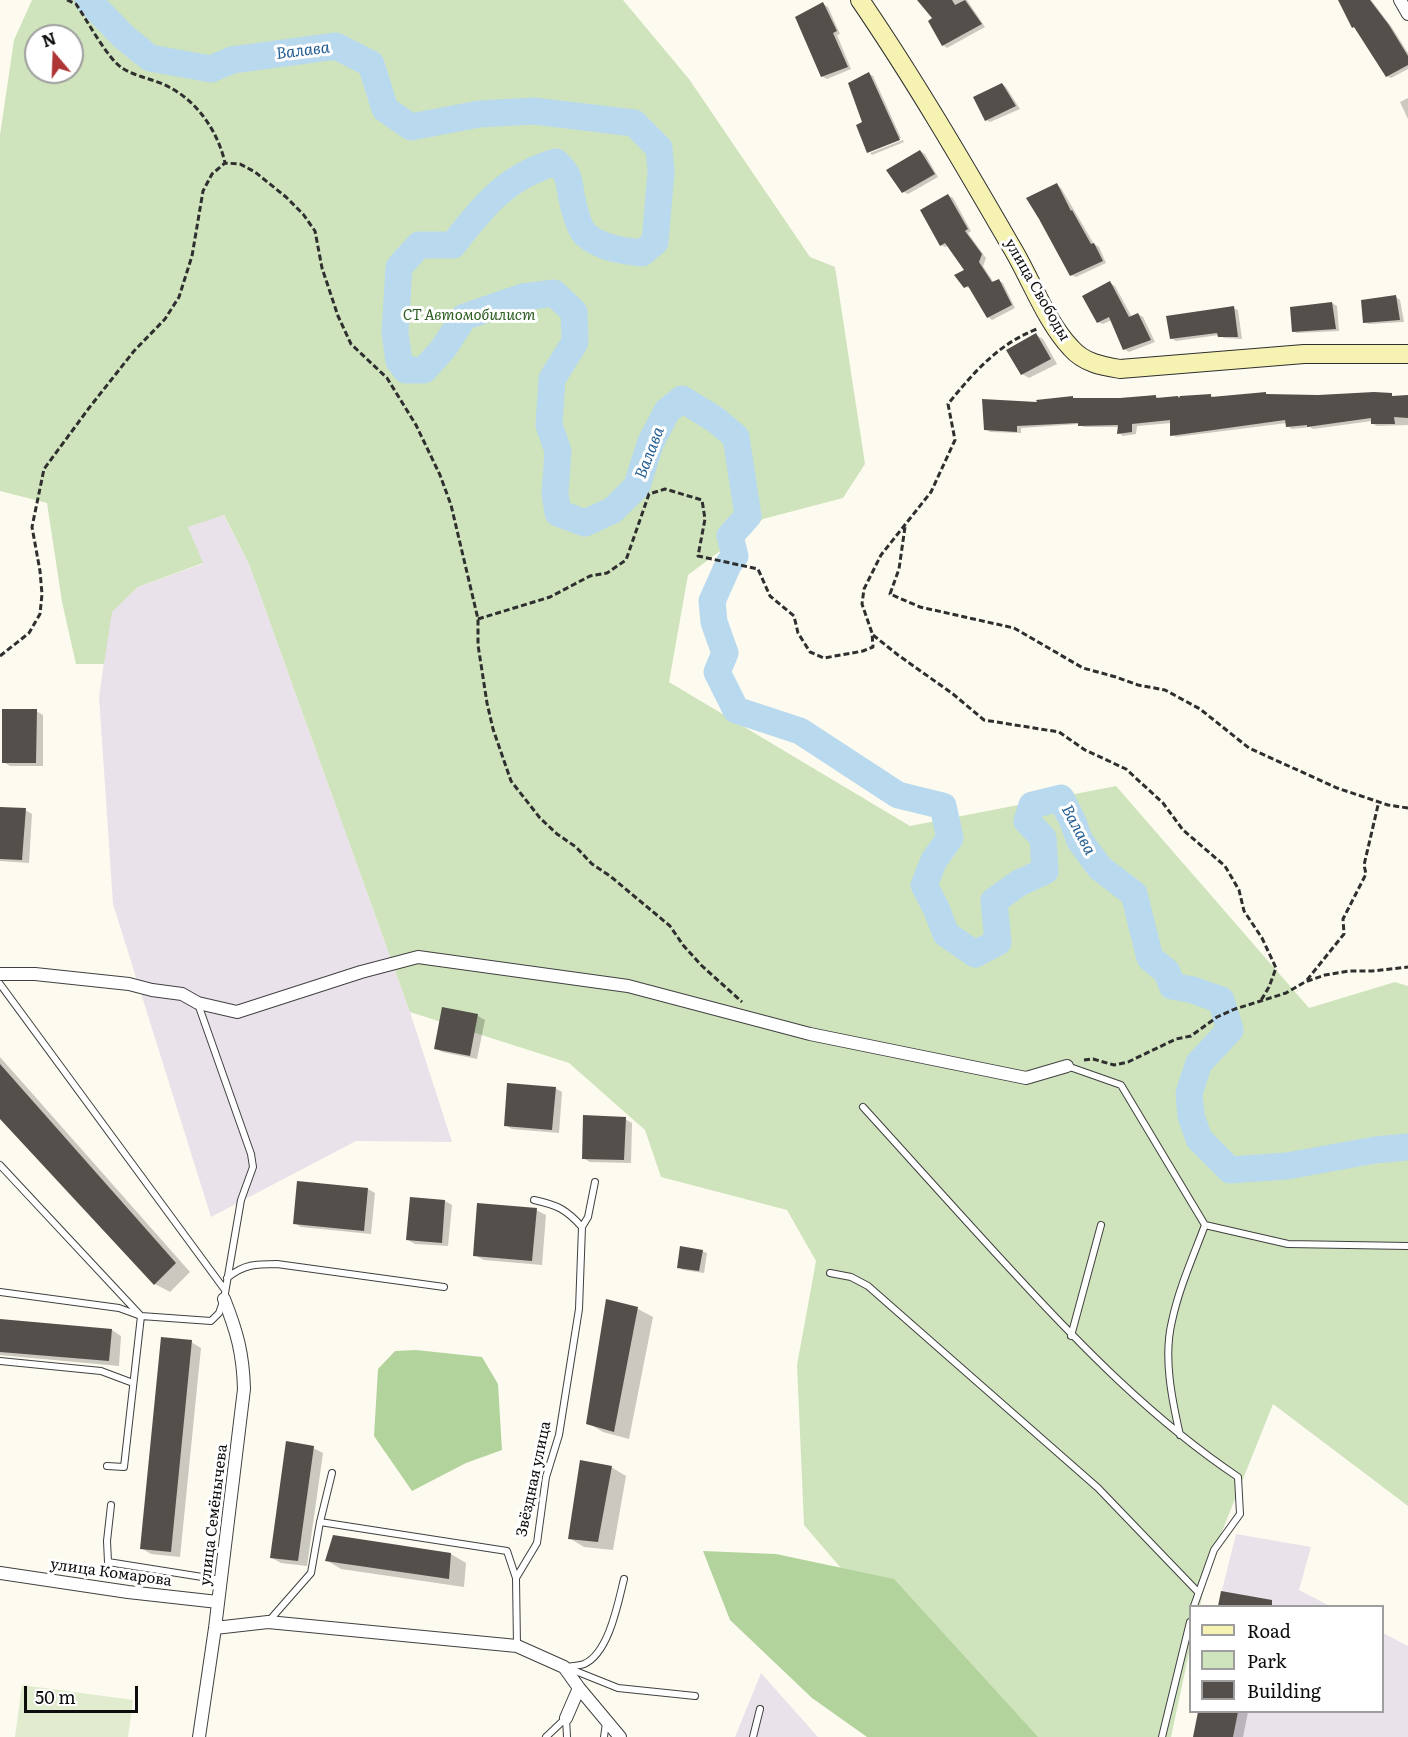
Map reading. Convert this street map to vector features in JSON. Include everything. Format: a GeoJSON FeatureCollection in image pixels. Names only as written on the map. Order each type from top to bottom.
{"type":"FeatureCollection","features":[{"type":"Feature","properties":{"kind":"main road","name":"улица Свободы"},"geometry":{"type":"LineString","coordinates":[[860,0],[980,191],[1026,270],[1053,324],[1072,350],[1093,364],[1120,369],[1304,354],[1408,354]]}},
{"type":"Feature","properties":{"kind":"street"},"geometry":{"type":"LineString","coordinates":[[1400,0],[1408,14]]}},
{"type":"Feature","properties":{"kind":"street"},"geometry":{"type":"LineString","coordinates":[[0,974],[35,974],[129,984],[182,994],[198,1003],[237,1012],[361,972],[418,957],[628,986],[810,1034],[1026,1078],[1067,1066]]}},
{"type":"Feature","properties":{"kind":"street","name":"улица Семёнычева"},"geometry":{"type":"LineString","coordinates":[[199,1737],[215,1628],[244,1389],[239,1341],[225,1294]]}},
{"type":"Feature","properties":{"kind":"street","name":"улица Комарова"},"geometry":{"type":"LineString","coordinates":[[0,1573],[128,1592],[218,1602]]}},
{"type":"Feature","properties":{"kind":"street"},"geometry":{"type":"LineString","coordinates":[[215,1628],[268,1622],[517,1646],[564,1667],[620,1737]]}},
{"type":"Feature","properties":{"kind":"street"},"geometry":{"type":"LineString","coordinates":[[567,1718],[579,1688]]}},
{"type":"Feature","properties":{"kind":"lane"},"geometry":{"type":"LineString","coordinates":[[0,984],[225,1294]]}},
{"type":"Feature","properties":{"kind":"lane"},"geometry":{"type":"LineString","coordinates":[[0,1292],[119,1308],[141,1316],[211,1321],[219,1313],[225,1294],[241,1200],[253,1167],[251,1154],[198,1003]]}},
{"type":"Feature","properties":{"kind":"lane"},"geometry":{"type":"LineString","coordinates":[[1067,1066],[1121,1085],[1205,1225],[1288,1244],[1408,1246]]}},
{"type":"Feature","properties":{"kind":"lane"},"geometry":{"type":"LineString","coordinates":[[863,1107],[1071,1336],[1136,1398],[1181,1436],[1200,1452],[1238,1477],[1240,1514],[1214,1550],[1194,1605]]}},
{"type":"Feature","properties":{"kind":"lane"},"geometry":{"type":"LineString","coordinates":[[0,1165],[141,1316],[124,1467],[107,1466]]}},
{"type":"Feature","properties":{"kind":"lane","name":"Звёздная улица"},"geometry":{"type":"LineString","coordinates":[[516,1578],[537,1543],[546,1477],[559,1435],[579,1309],[582,1227],[588,1216],[595,1182]]}},
{"type":"Feature","properties":{"kind":"lane"},"geometry":{"type":"LineString","coordinates":[[534,1200],[555,1204],[570,1214],[582,1227]]}},
{"type":"Feature","properties":{"kind":"lane"},"geometry":{"type":"LineString","coordinates":[[1071,1336],[1101,1225]]}},
{"type":"Feature","properties":{"kind":"lane"},"geometry":{"type":"LineString","coordinates":[[1181,1436],[1173,1406],[1169,1374],[1171,1323],[1182,1285],[1205,1225]]}},
{"type":"Feature","properties":{"kind":"lane"},"geometry":{"type":"LineString","coordinates":[[226,1278],[239,1268],[256,1264],[277,1264],[444,1287]]}},
{"type":"Feature","properties":{"kind":"lane"},"geometry":{"type":"LineString","coordinates":[[830,1273],[851,1277],[868,1287],[1098,1488],[1198,1592]]}},
{"type":"Feature","properties":{"kind":"lane"},"geometry":{"type":"LineString","coordinates":[[0,1361],[101,1371],[134,1383]]}},
{"type":"Feature","properties":{"kind":"lane"},"geometry":{"type":"LineString","coordinates":[[268,1622],[311,1573],[332,1473]]}},
{"type":"Feature","properties":{"kind":"lane"},"geometry":{"type":"LineString","coordinates":[[111,1505],[107,1541],[108,1562],[221,1580]]}},
{"type":"Feature","properties":{"kind":"lane"},"geometry":{"type":"LineString","coordinates":[[320,1522],[507,1551],[516,1578],[517,1646]]}},
{"type":"Feature","properties":{"kind":"lane"},"geometry":{"type":"LineString","coordinates":[[564,1667],[584,1664],[597,1653],[612,1626],[624,1579]]}},
{"type":"Feature","properties":{"kind":"lane"},"geometry":{"type":"LineString","coordinates":[[1162,1737],[1189,1630]]}},
{"type":"Feature","properties":{"kind":"lane"},"geometry":{"type":"LineString","coordinates":[[564,1667],[618,1688],[695,1696]]}},
{"type":"Feature","properties":{"kind":"lane"},"geometry":{"type":"LineString","coordinates":[[753,1737],[760,1709]]}},
{"type":"Feature","properties":{"kind":"lane"},"geometry":{"type":"LineString","coordinates":[[546,1737],[567,1718]]}},
{"type":"Feature","properties":{"kind":"lane"},"geometry":{"type":"LineString","coordinates":[[567,1718],[567,1737]]}},
{"type":"Feature","properties":{"kind":"lane"},"geometry":{"type":"LineString","coordinates":[[604,1737],[606,1721]]}},
{"type":"Feature","properties":{"kind":"path"},"geometry":{"type":"LineString","coordinates":[[67,0],[76,4],[111,57],[121,67],[170,88],[191,105],[213,129],[225,163]]}},
{"type":"Feature","properties":{"kind":"path"},"geometry":{"type":"LineString","coordinates":[[0,656],[29,633],[40,614],[41,582],[32,527],[44,469],[95,399],[134,351],[165,319],[179,297],[192,256],[203,191],[212,174],[225,163],[240,164],[271,184],[303,214],[315,231],[322,268],[338,316],[351,344],[387,378],[416,425],[441,475],[451,505],[478,619],[478,645],[487,703],[493,729],[511,781],[540,818],[557,834],[576,847],[592,864],[610,876],[670,926],[701,965],[743,1003],[751,1005]]}},
{"type":"Feature","properties":{"kind":"path"},"geometry":{"type":"LineString","coordinates":[[478,619],[550,597],[590,576],[607,573],[626,560],[649,494],[664,489],[702,500],[705,519],[698,556],[758,569],[770,596],[794,616],[798,633],[810,652],[824,658],[873,647],[872,633],[862,604],[864,589],[881,555],[931,492],[955,440],[948,404],[970,376],[1005,344],[1053,324]]}},
{"type":"Feature","properties":{"kind":"path"},"geometry":{"type":"LineString","coordinates":[[906,524],[899,569],[890,594],[920,607],[1014,628],[1083,668],[1138,685],[1165,690],[1200,709],[1249,748],[1308,776],[1379,801],[1408,808]]}},
{"type":"Feature","properties":{"kind":"path"},"geometry":{"type":"LineString","coordinates":[[872,633],[984,720],[1059,732],[1085,750],[1126,769],[1162,803],[1183,830],[1225,866],[1239,890],[1244,911],[1262,938],[1276,968],[1260,1002]]}},
{"type":"Feature","properties":{"kind":"path"},"geometry":{"type":"LineString","coordinates":[[1305,982],[1344,934],[1343,919],[1366,874],[1364,865],[1379,801]]}},
{"type":"Feature","properties":{"kind":"path"},"geometry":{"type":"LineString","coordinates":[[1067,1066],[1093,1059],[1114,1065],[1128,1062],[1176,1039],[1191,1036],[1217,1017],[1235,1009],[1286,993],[1305,982],[1325,975],[1408,967]]}},
{"type":"Feature","properties":{"kind":"shaded area"},"geometry":{"type":"Polygon","coordinates":[[[223,514],[249,564],[410,1012],[452,1142],[356,1141],[211,1217],[113,904],[99,697],[111,612],[138,587],[202,564],[188,527],[223,514]]]}},
{"type":"Feature","properties":{"kind":"shaded area"},"geometry":{"type":"Polygon","coordinates":[[[1236,1534],[1311,1547],[1299,1590],[1328,1605],[1218,1605],[1236,1534]]]}},
{"type":"Feature","properties":{"kind":"shaded area"},"geometry":{"type":"Polygon","coordinates":[[[1384,1634],[1408,1646],[1408,1737],[1193,1737],[1198,1713],[1384,1713],[1384,1634]]]}},
{"type":"Feature","properties":{"kind":"shaded area"},"geometry":{"type":"Polygon","coordinates":[[[761,1673],[818,1737],[735,1737],[761,1673]]]}},
{"type":"Feature","properties":{"kind":"green space","name":"СТ Автомобилист"},"geometry":{"type":"Polygon","coordinates":[[[32,0],[623,0],[689,79],[810,257],[835,267],[865,464],[843,498],[763,519],[688,575],[669,682],[910,826],[1116,786],[1309,1008],[1395,982],[1408,986],[1408,1506],[1273,1404],[1209,1564],[1200,1605],[1189,1605],[1189,1653],[1171,1737],[980,1737],[979,1729],[804,1525],[797,1365],[816,1261],[787,1210],[661,1177],[645,1130],[569,1063],[410,1012],[249,564],[224,515],[188,527],[203,563],[138,587],[112,612],[104,664],[76,664],[62,602],[47,503],[0,491],[0,135],[14,40],[32,0]]]}},
{"type":"Feature","properties":{"kind":"green space"},"geometry":{"type":"Polygon","coordinates":[[[416,1350],[482,1357],[498,1384],[502,1450],[466,1463],[412,1491],[374,1436],[378,1369],[395,1351],[416,1350]]]}},
{"type":"Feature","properties":{"kind":"green space"},"geometry":{"type":"Polygon","coordinates":[[[703,1551],[776,1554],[894,1579],[1038,1737],[867,1737],[812,1698],[730,1620],[703,1551]]]}},
{"type":"Feature","properties":{"kind":"green space"},"geometry":{"type":"Polygon","coordinates":[[[22,1685],[133,1700],[128,1737],[15,1737],[22,1685]]]}},
{"type":"Feature","properties":{"kind":"building"},"geometry":{"type":"Polygon","coordinates":[[[917,0],[952,0],[955,5],[965,0],[982,24],[942,46],[928,21],[932,18],[917,0]]]}},
{"type":"Feature","properties":{"kind":"building"},"geometry":{"type":"Polygon","coordinates":[[[1338,0],[1370,0],[1408,56],[1408,65],[1386,77],[1354,27],[1352,28],[1338,0]]]}},
{"type":"Feature","properties":{"kind":"building"},"geometry":{"type":"Polygon","coordinates":[[[823,2],[837,31],[833,33],[848,67],[821,77],[795,17],[823,2]]]}},
{"type":"Feature","properties":{"kind":"building"},"geometry":{"type":"Polygon","coordinates":[[[869,72],[900,140],[867,153],[856,125],[862,122],[848,83],[869,72]]]}},
{"type":"Feature","properties":{"kind":"building"},"geometry":{"type":"Polygon","coordinates":[[[1002,83],[1016,106],[985,121],[973,97],[1002,83]]]}},
{"type":"Feature","properties":{"kind":"building"},"geometry":{"type":"Polygon","coordinates":[[[920,150],[935,174],[902,193],[886,170],[920,150]]]}},
{"type":"Feature","properties":{"kind":"building"},"geometry":{"type":"Polygon","coordinates":[[[1057,183],[1071,211],[1091,244],[1094,243],[1103,261],[1070,276],[1026,198],[1057,183]]]}},
{"type":"Feature","properties":{"kind":"building"},"geometry":{"type":"Polygon","coordinates":[[[948,194],[968,229],[965,231],[982,254],[979,262],[992,282],[999,279],[1012,305],[987,318],[968,286],[964,288],[954,275],[964,270],[945,243],[940,246],[920,210],[948,194]]]}},
{"type":"Feature","properties":{"kind":"building"},"geometry":{"type":"Polygon","coordinates":[[[1110,281],[1129,317],[1138,313],[1151,340],[1123,350],[1109,317],[1097,323],[1082,296],[1110,281]]]}},
{"type":"Feature","properties":{"kind":"building"},"geometry":{"type":"Polygon","coordinates":[[[1396,295],[1400,320],[1363,323],[1361,300],[1396,295]]]}},
{"type":"Feature","properties":{"kind":"building"},"geometry":{"type":"Polygon","coordinates":[[[1332,302],[1336,329],[1292,332],[1290,307],[1332,302]]]}},
{"type":"Feature","properties":{"kind":"building"},"geometry":{"type":"Polygon","coordinates":[[[1234,306],[1238,337],[1218,337],[1217,333],[1170,339],[1166,316],[1234,306]]]}},
{"type":"Feature","properties":{"kind":"building"},"geometry":{"type":"Polygon","coordinates":[[[1036,333],[1051,359],[1021,375],[1006,350],[1036,333]]]}},
{"type":"Feature","properties":{"kind":"building"},"geometry":{"type":"Polygon","coordinates":[[[1266,392],[1266,394],[1318,395],[1374,392],[1392,393],[1392,396],[1408,395],[1408,418],[1394,417],[1395,424],[1371,424],[1371,418],[1307,427],[1307,425],[1286,427],[1285,420],[1170,436],[1170,420],[1132,424],[1132,432],[1117,434],[1118,425],[1078,426],[1078,423],[1017,426],[1017,432],[984,430],[982,399],[1037,402],[1036,400],[1073,396],[1073,398],[1120,398],[1156,395],[1156,398],[1178,396],[1179,398],[1180,396],[1211,394],[1211,397],[1266,392]]]}},
{"type":"Feature","properties":{"kind":"building"},"geometry":{"type":"Polygon","coordinates":[[[2,709],[37,709],[36,763],[2,763],[2,709]]]}},
{"type":"Feature","properties":{"kind":"building"},"geometry":{"type":"Polygon","coordinates":[[[0,807],[26,808],[22,860],[0,859],[0,807]]]}},
{"type":"Feature","properties":{"kind":"building"},"geometry":{"type":"Polygon","coordinates":[[[442,1007],[478,1014],[470,1056],[434,1049],[442,1007]]]}},
{"type":"Feature","properties":{"kind":"building"},"geometry":{"type":"Polygon","coordinates":[[[0,1064],[176,1263],[154,1285],[0,1119],[0,1064]]]}},
{"type":"Feature","properties":{"kind":"building"},"geometry":{"type":"Polygon","coordinates":[[[507,1083],[556,1087],[552,1130],[504,1126],[507,1083]]]}},
{"type":"Feature","properties":{"kind":"building"},"geometry":{"type":"Polygon","coordinates":[[[583,1115],[626,1117],[624,1160],[582,1159],[583,1115]]]}},
{"type":"Feature","properties":{"kind":"building"},"geometry":{"type":"Polygon","coordinates":[[[297,1181],[368,1188],[364,1231],[293,1224],[297,1181]]]}},
{"type":"Feature","properties":{"kind":"building"},"geometry":{"type":"Polygon","coordinates":[[[410,1197],[445,1200],[442,1243],[406,1240],[410,1197]]]}},
{"type":"Feature","properties":{"kind":"building"},"geometry":{"type":"Polygon","coordinates":[[[477,1203],[537,1208],[532,1261],[473,1256],[477,1203]]]}},
{"type":"Feature","properties":{"kind":"building"},"geometry":{"type":"Polygon","coordinates":[[[680,1246],[703,1250],[699,1271],[677,1268],[680,1246]]]}},
{"type":"Feature","properties":{"kind":"building"},"geometry":{"type":"Polygon","coordinates":[[[606,1299],[638,1307],[614,1432],[586,1424],[606,1299]]]}},
{"type":"Feature","properties":{"kind":"building"},"geometry":{"type":"Polygon","coordinates":[[[0,1319],[112,1329],[109,1361],[0,1352],[0,1319]]]}},
{"type":"Feature","properties":{"kind":"building"},"geometry":{"type":"Polygon","coordinates":[[[161,1337],[192,1340],[171,1552],[140,1549],[161,1337]]]}},
{"type":"Feature","properties":{"kind":"building"},"geometry":{"type":"Polygon","coordinates":[[[286,1441],[314,1446],[298,1561],[270,1558],[286,1441]]]}},
{"type":"Feature","properties":{"kind":"building"},"geometry":{"type":"Polygon","coordinates":[[[580,1460],[612,1466],[598,1542],[568,1539],[580,1460]]]}},
{"type":"Feature","properties":{"kind":"building"},"geometry":{"type":"Polygon","coordinates":[[[333,1535],[451,1553],[449,1579],[325,1561],[333,1535]]]}},
{"type":"Feature","properties":{"kind":"building"},"geometry":{"type":"Polygon","coordinates":[[[1221,1591],[1272,1600],[1272,1605],[1218,1605],[1221,1591]]]}},
{"type":"Feature","properties":{"kind":"building"},"geometry":{"type":"Polygon","coordinates":[[[1198,1713],[1238,1713],[1233,1737],[1193,1737],[1198,1713]]]}},
{"type":"Feature","properties":{"kind":"waterway","name":"Валава"},"geometry":{"type":"LineString","coordinates":[[88,0],[124,37],[150,58],[211,69],[232,60],[336,46],[371,64],[385,109],[411,127],[479,114],[534,111],[634,123],[659,148],[661,172],[655,242],[642,253],[598,243],[583,231],[573,203],[568,179],[556,162],[523,175],[497,194],[453,245],[419,245],[399,267],[395,333],[399,361],[406,370],[424,370],[443,349],[464,317],[523,297],[554,293],[574,312],[575,342],[552,379],[549,425],[558,451],[555,494],[558,513],[585,523],[613,510],[637,486],[650,444],[667,411],[682,399],[716,420],[736,437],[748,516],[730,536],[735,556],[729,563],[712,601],[714,622],[725,653],[717,672],[736,710],[800,731],[898,795],[943,806],[950,838],[934,860],[924,885],[946,934],[975,954],[998,942],[994,901],[1019,883],[1045,871],[1043,838],[1027,821],[1032,805],[1061,798],[1080,841],[1100,868],[1134,894],[1150,958],[1167,972],[1172,986],[1193,990],[1221,1000],[1230,1030],[1199,1063],[1189,1093],[1191,1116],[1199,1139],[1230,1170],[1287,1166],[1375,1150],[1408,1147]]}}]}
